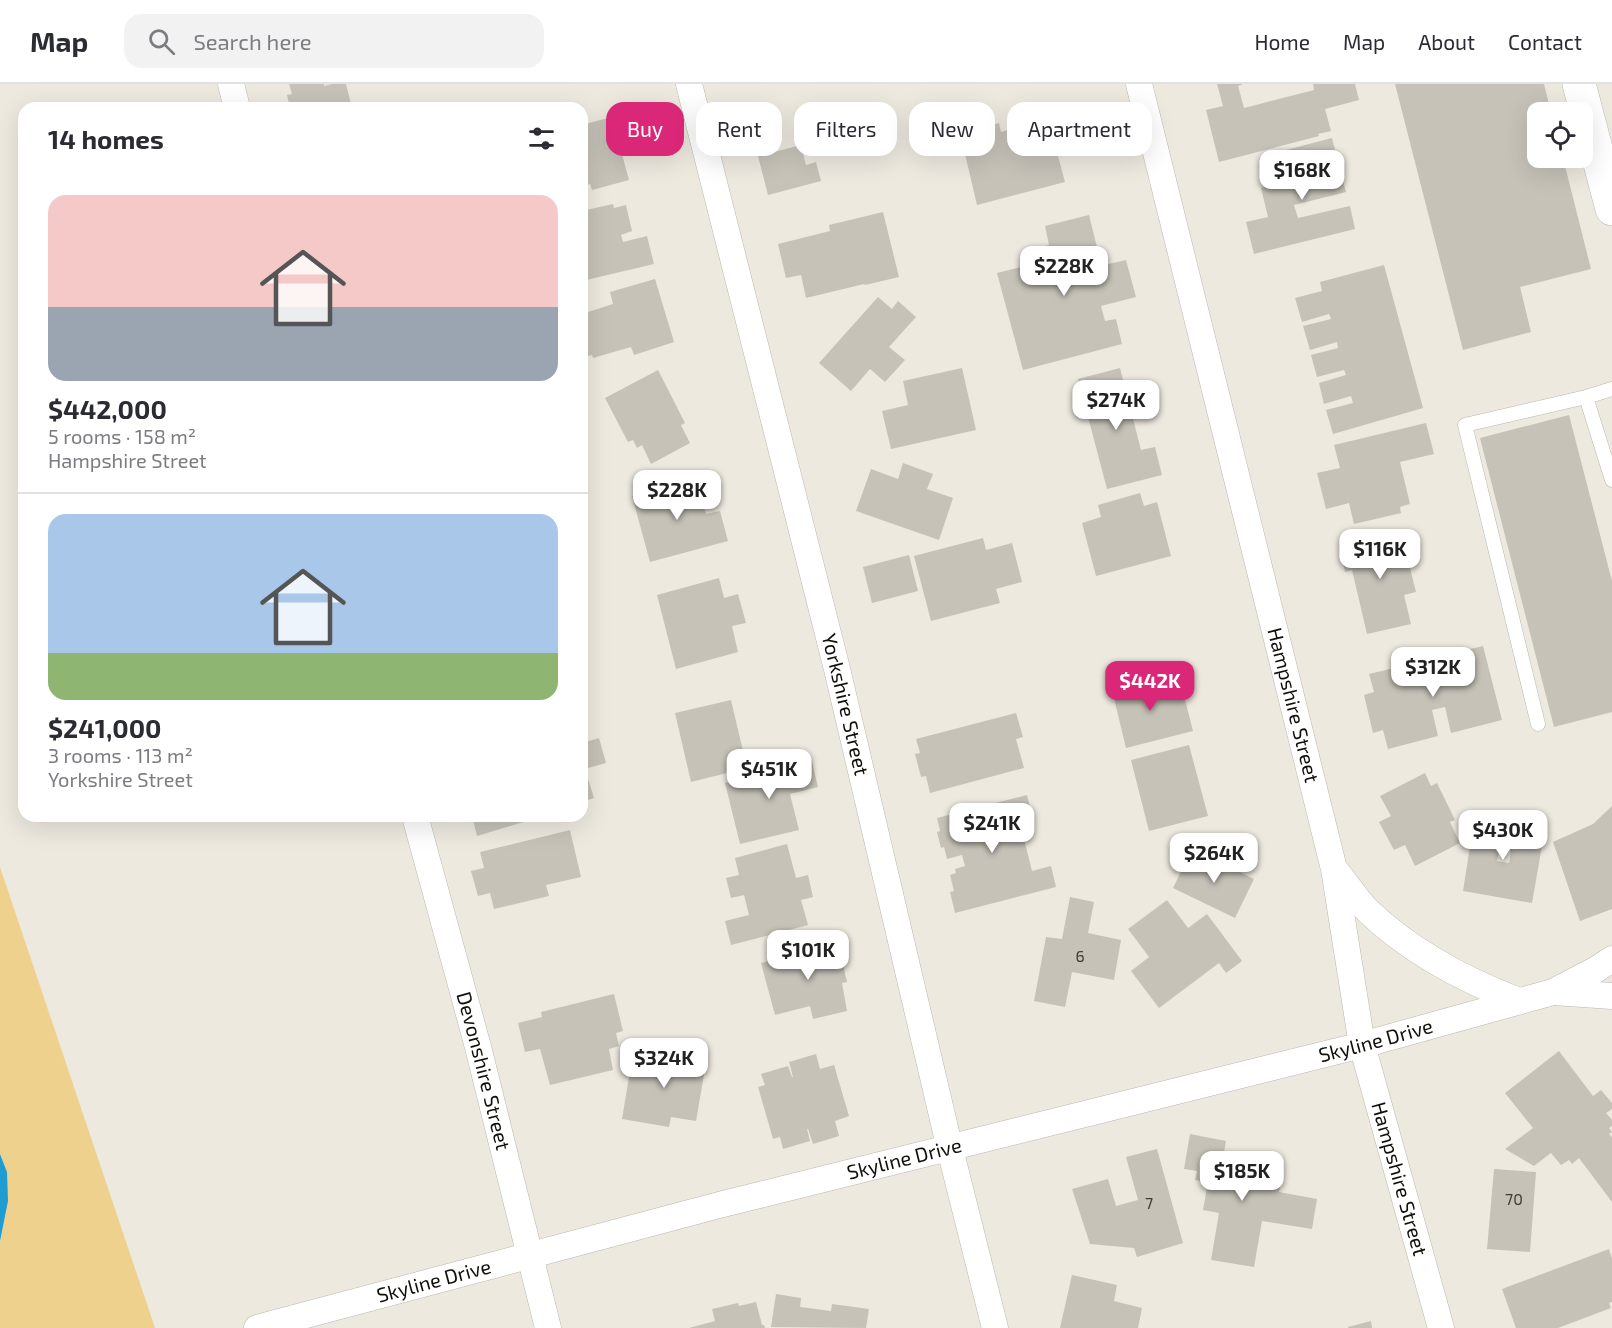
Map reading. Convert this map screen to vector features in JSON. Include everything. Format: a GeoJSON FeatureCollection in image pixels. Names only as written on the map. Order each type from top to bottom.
{"type":"FeatureCollection","features":[{"type":"Feature","properties":{"kind":"main road"},"geometry":{"type":"LineString","coordinates":[[1579,84],[1612,209]]}},
{"type":"Feature","properties":{"kind":"street"},"geometry":{"type":"LineString","coordinates":[[231,84],[236,102]]}},
{"type":"Feature","properties":{"kind":"street","name":"Yorkshire Street"},"geometry":{"type":"LineString","coordinates":[[689,84],[837,669],[950,1149],[995,1328]]}},
{"type":"Feature","properties":{"kind":"street","name":"Hampshire Street"},"geometry":{"type":"LineString","coordinates":[[1139,84],[1334,869],[1362,1044],[1441,1328]]}},
{"type":"Feature","properties":{"kind":"street","name":"Devonshire Street"},"geometry":{"type":"LineString","coordinates":[[417,822],[548,1328]]}},
{"type":"Feature","properties":{"kind":"street"},"geometry":{"type":"LineString","coordinates":[[1334,869],[1368,910],[1410,946],[1455,973],[1519,1001]]}},
{"type":"Feature","properties":{"kind":"street","name":"Skyline Drive"},"geometry":{"type":"LineString","coordinates":[[257,1328],[723,1204],[1362,1044],[1553,992],[1612,959]]}},
{"type":"Feature","properties":{"kind":"street","name":"Skyline Drive"},"geometry":{"type":"LineString","coordinates":[[1553,992],[1612,996]]}},
{"type":"Feature","properties":{"kind":"lane"},"geometry":{"type":"LineString","coordinates":[[1538,724],[1465,425],[1612,389]]}},
{"type":"Feature","properties":{"kind":"lane"},"geometry":{"type":"LineString","coordinates":[[1586,397],[1612,480]]}},
{"type":"Feature","properties":{"kind":"shaded area"},"geometry":{"type":"Polygon","coordinates":[[[0,867],[155,1328],[0,1328],[0,1241],[7,1172],[0,1154],[0,867]]]}},
{"type":"Feature","properties":{"kind":"water"},"geometry":{"type":"Polygon","coordinates":[[[0,1154],[7,1172],[8,1201],[0,1241],[0,1154]]]}},
{"type":"Feature","properties":{"kind":"building"},"geometry":{"type":"Polygon","coordinates":[[[289,84],[324,84],[324,86],[346,84],[350,102],[289,102],[287,95],[292,94],[289,84]]]}},
{"type":"Feature","properties":{"kind":"building"},"geometry":{"type":"Polygon","coordinates":[[[1217,84],[1243,84],[1238,86],[1244,108],[1314,90],[1313,84],[1355,84],[1359,100],[1325,109],[1331,131],[1219,162],[1206,110],[1223,106],[1217,84]]]}},
{"type":"Feature","properties":{"kind":"building"},"geometry":{"type":"Polygon","coordinates":[[[1395,84],[1544,84],[1548,102],[1527,102],[1527,168],[1566,168],[1591,269],[1520,287],[1531,332],[1463,350],[1395,84]]]}},
{"type":"Feature","properties":{"kind":"building"},"geometry":{"type":"Polygon","coordinates":[[[606,119],[606,156],[623,156],[629,180],[592,190],[590,184],[588,184],[588,123],[606,119]]]}},
{"type":"Feature","properties":{"kind":"building"},"geometry":{"type":"Polygon","coordinates":[[[999,123],[1001,132],[1007,130],[1007,156],[1058,156],[1065,182],[977,205],[965,156],[995,156],[995,124],[999,123]]]}},
{"type":"Feature","properties":{"kind":"building"},"geometry":{"type":"Polygon","coordinates":[[[1332,138],[1346,192],[1294,205],[1298,218],[1350,206],[1355,229],[1254,254],[1246,222],[1268,217],[1261,188],[1293,179],[1286,150],[1332,138]]]}},
{"type":"Feature","properties":{"kind":"building"},"geometry":{"type":"Polygon","coordinates":[[[794,147],[794,156],[804,156],[806,165],[816,162],[821,181],[768,195],[758,156],[782,156],[782,150],[794,147]]]}},
{"type":"Feature","properties":{"kind":"building"},"geometry":{"type":"Polygon","coordinates":[[[613,204],[614,208],[626,205],[632,231],[621,235],[623,242],[647,236],[654,264],[588,280],[588,210],[613,204]]]}},
{"type":"Feature","properties":{"kind":"building"},"geometry":{"type":"Polygon","coordinates":[[[883,212],[899,277],[806,298],[801,275],[786,278],[778,244],[830,231],[829,225],[883,212]]]}},
{"type":"Feature","properties":{"kind":"building"},"geometry":{"type":"Polygon","coordinates":[[[1089,215],[1099,255],[1089,257],[1091,268],[1126,260],[1136,297],[1101,306],[1105,321],[1116,319],[1122,344],[1023,370],[997,273],[1025,266],[1021,252],[1049,245],[1045,226],[1089,215]]]}},
{"type":"Feature","properties":{"kind":"building"},"geometry":{"type":"Polygon","coordinates":[[[1384,265],[1423,408],[1333,434],[1326,410],[1353,403],[1351,396],[1324,404],[1319,383],[1346,375],[1344,370],[1317,377],[1311,355],[1338,348],[1337,342],[1310,350],[1303,326],[1331,319],[1329,314],[1302,322],[1295,298],[1322,291],[1320,282],[1384,265]]]}},
{"type":"Feature","properties":{"kind":"building"},"geometry":{"type":"Polygon","coordinates":[[[655,279],[674,342],[634,355],[631,347],[593,358],[592,355],[588,356],[588,312],[613,304],[610,292],[655,279]]]}},
{"type":"Feature","properties":{"kind":"building"},"geometry":{"type":"Polygon","coordinates":[[[878,297],[892,309],[898,301],[916,317],[889,347],[905,360],[885,382],[870,369],[851,391],[819,363],[878,297]]]}},
{"type":"Feature","properties":{"kind":"building"},"geometry":{"type":"Polygon","coordinates":[[[962,368],[976,430],[891,449],[882,411],[908,405],[903,381],[962,368]]]}},
{"type":"Feature","properties":{"kind":"building"},"geometry":{"type":"Polygon","coordinates":[[[1120,368],[1141,450],[1155,447],[1162,475],[1107,489],[1078,379],[1120,368]]]}},
{"type":"Feature","properties":{"kind":"building"},"geometry":{"type":"Polygon","coordinates":[[[658,370],[685,423],[681,425],[690,443],[651,464],[642,445],[637,448],[633,440],[628,442],[605,398],[658,370]]]}},
{"type":"Feature","properties":{"kind":"building"},"geometry":{"type":"Polygon","coordinates":[[[1569,415],[1612,581],[1612,712],[1554,727],[1480,438],[1569,415]]]}},
{"type":"Feature","properties":{"kind":"building"},"geometry":{"type":"Polygon","coordinates":[[[1426,423],[1434,454],[1400,462],[1410,504],[1400,507],[1401,513],[1354,524],[1349,503],[1326,509],[1317,473],[1340,468],[1334,445],[1426,423]]]}},
{"type":"Feature","properties":{"kind":"building"},"geometry":{"type":"Polygon","coordinates":[[[903,463],[933,474],[927,489],[953,498],[939,540],[856,511],[871,469],[898,479],[903,463]]]}},
{"type":"Feature","properties":{"kind":"building"},"geometry":{"type":"Polygon","coordinates":[[[696,479],[706,514],[720,511],[728,541],[650,562],[632,496],[696,479]]]}},
{"type":"Feature","properties":{"kind":"building"},"geometry":{"type":"Polygon","coordinates":[[[1140,493],[1144,506],[1157,502],[1171,556],[1096,576],[1082,523],[1101,517],[1098,505],[1140,493]]]}},
{"type":"Feature","properties":{"kind":"building"},"geometry":{"type":"Polygon","coordinates":[[[1389,533],[1390,538],[1402,536],[1416,592],[1404,595],[1411,624],[1367,634],[1352,570],[1345,572],[1339,545],[1389,533]]]}},
{"type":"Feature","properties":{"kind":"building"},"geometry":{"type":"Polygon","coordinates":[[[983,538],[986,550],[1012,543],[1022,582],[996,589],[1000,603],[931,621],[914,556],[983,538]]]}},
{"type":"Feature","properties":{"kind":"building"},"geometry":{"type":"Polygon","coordinates":[[[909,555],[918,591],[872,603],[863,567],[909,555]]]}},
{"type":"Feature","properties":{"kind":"building"},"geometry":{"type":"Polygon","coordinates":[[[719,578],[724,598],[738,594],[746,623],[732,626],[738,652],[676,669],[657,595],[719,578]]]}},
{"type":"Feature","properties":{"kind":"building"},"geometry":{"type":"Polygon","coordinates":[[[1483,646],[1502,720],[1451,733],[1445,707],[1432,710],[1438,736],[1388,749],[1383,730],[1373,733],[1364,695],[1374,692],[1369,674],[1419,662],[1425,686],[1439,683],[1432,658],[1483,646]]]}},
{"type":"Feature","properties":{"kind":"building"},"geometry":{"type":"Polygon","coordinates":[[[1151,676],[1156,695],[1182,688],[1193,731],[1126,748],[1111,686],[1151,676]]]}},
{"type":"Feature","properties":{"kind":"building"},"geometry":{"type":"Polygon","coordinates":[[[731,700],[747,768],[691,782],[675,713],[731,700]]]}},
{"type":"Feature","properties":{"kind":"building"},"geometry":{"type":"Polygon","coordinates":[[[1016,713],[1023,737],[1016,739],[1024,768],[930,793],[926,776],[921,777],[915,754],[920,753],[916,739],[1016,713]]]}},
{"type":"Feature","properties":{"kind":"building"},"geometry":{"type":"Polygon","coordinates":[[[599,738],[606,763],[588,768],[588,741],[599,738]]]}},
{"type":"Feature","properties":{"kind":"building"},"geometry":{"type":"Polygon","coordinates":[[[1189,745],[1208,816],[1149,831],[1131,760],[1189,745]]]}},
{"type":"Feature","properties":{"kind":"building"},"geometry":{"type":"Polygon","coordinates":[[[811,757],[818,787],[790,794],[799,830],[740,844],[725,783],[778,770],[776,765],[811,757]]]}},
{"type":"Feature","properties":{"kind":"building"},"geometry":{"type":"Polygon","coordinates":[[[1425,773],[1431,786],[1437,783],[1455,820],[1450,822],[1460,843],[1415,866],[1405,845],[1394,850],[1379,822],[1391,816],[1380,796],[1425,773]]]}},
{"type":"Feature","properties":{"kind":"building"},"geometry":{"type":"Polygon","coordinates":[[[588,779],[594,798],[588,800],[588,779]]]}},
{"type":"Feature","properties":{"kind":"building"},"geometry":{"type":"Polygon","coordinates":[[[1027,795],[1033,818],[1025,820],[1030,838],[1024,839],[1032,871],[1051,866],[1056,887],[955,913],[950,892],[954,891],[950,875],[956,873],[955,869],[965,866],[962,855],[947,859],[944,847],[941,848],[937,832],[940,831],[937,818],[1027,795]]]}},
{"type":"Feature","properties":{"kind":"building"},"geometry":{"type":"Polygon","coordinates":[[[1612,806],[1612,909],[1580,921],[1553,842],[1593,824],[1612,806]]]}},
{"type":"Feature","properties":{"kind":"building"},"geometry":{"type":"Polygon","coordinates":[[[1483,817],[1536,826],[1534,845],[1542,846],[1532,903],[1463,891],[1472,834],[1480,835],[1483,817]],[[1500,848],[1497,861],[1509,863],[1511,850],[1500,848]]]}},
{"type":"Feature","properties":{"kind":"building"},"geometry":{"type":"Polygon","coordinates":[[[474,822],[523,822],[477,836],[474,822]]]}},
{"type":"Feature","properties":{"kind":"building"},"geometry":{"type":"Polygon","coordinates":[[[570,830],[581,877],[546,885],[549,896],[494,909],[490,893],[478,896],[471,871],[484,868],[480,852],[570,830]]]}},
{"type":"Feature","properties":{"kind":"building"},"geometry":{"type":"Polygon","coordinates":[[[787,844],[796,878],[808,875],[813,897],[801,900],[808,925],[731,945],[725,921],[749,915],[744,895],[731,898],[726,878],[739,875],[735,858],[787,844]]]}},
{"type":"Feature","properties":{"kind":"building"},"geometry":{"type":"Polygon","coordinates":[[[1192,849],[1254,879],[1235,918],[1173,888],[1192,849]]]}},
{"type":"Feature","properties":{"kind":"building"},"geometry":{"type":"Polygon","coordinates":[[[1070,897],[1094,902],[1088,933],[1121,940],[1114,980],[1072,972],[1065,1007],[1034,1001],[1046,937],[1062,939],[1070,897]]]}},
{"type":"Feature","properties":{"kind":"building"},"geometry":{"type":"Polygon","coordinates":[[[1167,900],[1188,928],[1207,914],[1242,961],[1226,973],[1219,963],[1159,1008],[1131,971],[1149,957],[1128,929],[1167,900]]]}},
{"type":"Feature","properties":{"kind":"building"},"geometry":{"type":"Polygon","coordinates":[[[838,942],[847,982],[842,983],[847,1011],[813,1019],[810,1006],[775,1015],[761,963],[838,942]]]}},
{"type":"Feature","properties":{"kind":"building"},"geometry":{"type":"Polygon","coordinates":[[[614,994],[623,1031],[616,1033],[619,1046],[609,1049],[613,1070],[550,1085],[540,1049],[525,1052],[518,1023],[542,1017],[541,1012],[614,994]]]}},
{"type":"Feature","properties":{"kind":"building"},"geometry":{"type":"Polygon","coordinates":[[[652,1049],[699,1057],[697,1068],[705,1069],[696,1121],[671,1117],[669,1127],[622,1119],[632,1059],[650,1062],[652,1049]]]}},
{"type":"Feature","properties":{"kind":"building"},"geometry":{"type":"Polygon","coordinates":[[[1559,1051],[1593,1096],[1601,1090],[1612,1103],[1612,1109],[1606,1113],[1612,1120],[1612,1126],[1609,1128],[1612,1132],[1609,1134],[1612,1137],[1612,1202],[1579,1158],[1572,1164],[1569,1160],[1561,1165],[1551,1153],[1534,1166],[1505,1149],[1533,1128],[1505,1093],[1559,1051]]]}},
{"type":"Feature","properties":{"kind":"building"},"geometry":{"type":"Polygon","coordinates":[[[816,1054],[820,1069],[834,1065],[849,1116],[835,1121],[839,1136],[813,1144],[807,1129],[810,1141],[783,1149],[780,1137],[773,1139],[758,1087],[765,1085],[761,1074],[788,1066],[793,1077],[789,1062],[816,1054]]]}},
{"type":"Feature","properties":{"kind":"building"},"geometry":{"type":"Polygon","coordinates":[[[1190,1134],[1226,1141],[1221,1169],[1241,1173],[1242,1168],[1256,1170],[1255,1175],[1281,1180],[1279,1192],[1317,1199],[1312,1229],[1262,1221],[1254,1267],[1211,1260],[1219,1213],[1203,1210],[1208,1182],[1195,1180],[1197,1171],[1184,1169],[1190,1134]]]}},
{"type":"Feature","properties":{"kind":"building"},"geometry":{"type":"Polygon","coordinates":[[[1157,1149],[1183,1243],[1137,1257],[1134,1248],[1090,1244],[1072,1189],[1108,1179],[1116,1206],[1138,1200],[1126,1157],[1157,1149]]]}},
{"type":"Feature","properties":{"kind":"building"},"geometry":{"type":"Polygon","coordinates":[[[1494,1169],[1536,1172],[1530,1252],[1487,1249],[1494,1169]]]}},
{"type":"Feature","properties":{"kind":"building"},"geometry":{"type":"Polygon","coordinates":[[[1609,1249],[1612,1259],[1612,1302],[1609,1303],[1611,1308],[1558,1328],[1516,1328],[1502,1289],[1609,1249]]]}},
{"type":"Feature","properties":{"kind":"building"},"geometry":{"type":"Polygon","coordinates":[[[1072,1275],[1117,1285],[1114,1301],[1142,1308],[1138,1328],[1060,1328],[1072,1275]]]}},
{"type":"Feature","properties":{"kind":"building"},"geometry":{"type":"Polygon","coordinates":[[[776,1294],[801,1298],[800,1307],[831,1311],[832,1304],[869,1309],[866,1328],[771,1327],[776,1294]]]}},
{"type":"Feature","properties":{"kind":"building"},"geometry":{"type":"Polygon","coordinates":[[[756,1302],[762,1325],[765,1328],[689,1328],[715,1321],[712,1309],[738,1303],[739,1306],[756,1302]]]}},
{"type":"Feature","properties":{"kind":"building"},"geometry":{"type":"Polygon","coordinates":[[[1371,1321],[1372,1328],[1348,1328],[1348,1327],[1371,1321]]]}}]}
